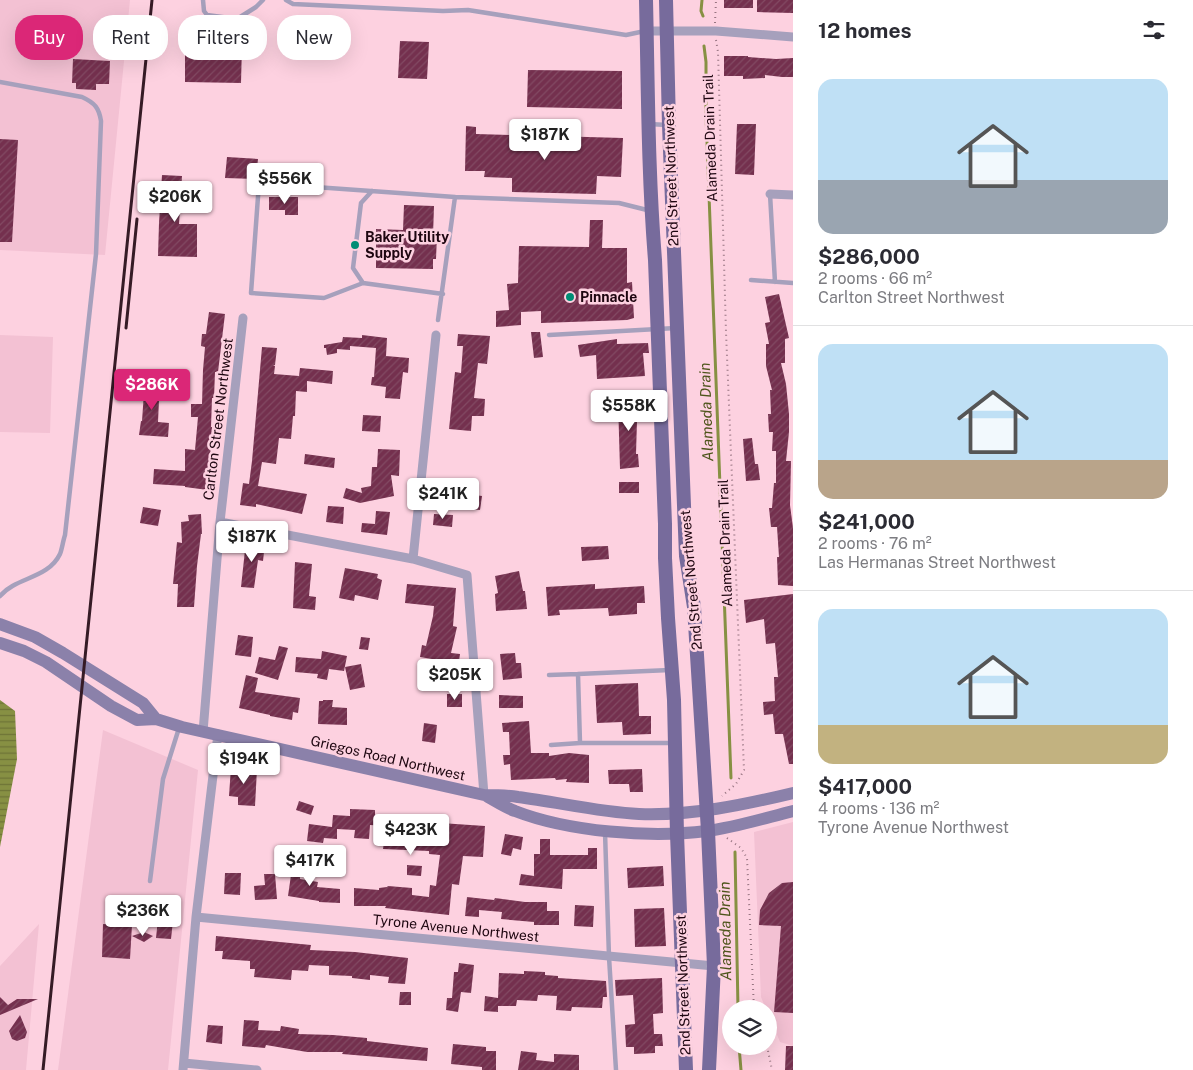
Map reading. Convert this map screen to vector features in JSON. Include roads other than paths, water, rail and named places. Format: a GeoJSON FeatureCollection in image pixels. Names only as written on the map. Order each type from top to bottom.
{"type":"FeatureCollection","features":[{"type":"Feature","properties":{"kind":"main road","name":"2nd Street Northwest"},"geometry":{"type":"LineString","coordinates":[[646,0],[648,124],[678,328],[684,523],[686,556],[694,607],[707,810],[714,966],[709,1070]]}},
{"type":"Feature","properties":{"kind":"main road","name":"2nd Street Northwest"},"geometry":{"type":"LineString","coordinates":[[666,0],[669,125],[655,260],[665,558],[675,743],[686,1070]]}},
{"type":"Feature","properties":{"kind":"main road"},"geometry":{"type":"LineString","coordinates":[[0,624],[35,637],[63,652],[143,704],[156,720]]}},
{"type":"Feature","properties":{"kind":"main road","name":"Griegos Road Northwest"},"geometry":{"type":"LineString","coordinates":[[0,643],[24,651],[46,662],[136,720],[156,720],[484,795],[518,797],[606,811],[640,814],[707,810],[756,802],[793,793]]}},
{"type":"Feature","properties":{"kind":"main road","name":"Griegos Road Northwest"},"geometry":{"type":"LineString","coordinates":[[484,795],[515,811],[557,823],[633,833],[677,834],[708,831],[793,812]]}},
{"type":"Feature","properties":{"kind":"street"},"geometry":{"type":"LineString","coordinates":[[646,31],[716,31],[793,37]]}},
{"type":"Feature","properties":{"kind":"street"},"geometry":{"type":"LineString","coordinates":[[770,194],[793,195]]}},
{"type":"Feature","properties":{"kind":"street","name":"Carlton Street Northwest"},"geometry":{"type":"LineString","coordinates":[[203,732],[220,522],[244,318]]}},
{"type":"Feature","properties":{"kind":"street"},"geometry":{"type":"LineString","coordinates":[[413,558],[436,336]]}},
{"type":"Feature","properties":{"kind":"street"},"geometry":{"type":"LineString","coordinates":[[220,522],[413,558],[467,574],[484,795]]}},
{"type":"Feature","properties":{"kind":"street"},"geometry":{"type":"LineString","coordinates":[[218,734],[196,916],[184,1066],[257,1070]]}},
{"type":"Feature","properties":{"kind":"street","name":"Tyrone Avenue Northwest"},"geometry":{"type":"LineString","coordinates":[[196,916],[714,966]]}},
{"type":"Feature","properties":{"kind":"lane"},"geometry":{"type":"LineString","coordinates":[[203,0],[204,11],[207,15],[236,19],[256,7],[263,0]]}},
{"type":"Feature","properties":{"kind":"lane"},"geometry":{"type":"LineString","coordinates":[[286,0],[293,4],[443,11],[468,10],[626,35],[646,31]]}},
{"type":"Feature","properties":{"kind":"lane"},"geometry":{"type":"LineString","coordinates":[[0,82],[82,97],[93,102],[99,110],[101,121],[96,254],[65,536],[60,554],[52,565],[39,575],[18,583],[0,596]]}},
{"type":"Feature","properties":{"kind":"lane"},"geometry":{"type":"LineString","coordinates":[[648,124],[669,125]]}},
{"type":"Feature","properties":{"kind":"lane"},"geometry":{"type":"LineString","coordinates":[[442,294],[363,283],[324,298],[251,293],[259,183],[455,197],[619,203],[659,208]]}},
{"type":"Feature","properties":{"kind":"lane"},"geometry":{"type":"LineString","coordinates":[[363,283],[353,268],[361,203],[372,191]]}},
{"type":"Feature","properties":{"kind":"lane"},"geometry":{"type":"LineString","coordinates":[[770,194],[775,282]]}},
{"type":"Feature","properties":{"kind":"lane"},"geometry":{"type":"LineString","coordinates":[[438,320],[455,197]]}},
{"type":"Feature","properties":{"kind":"lane"},"geometry":{"type":"LineString","coordinates":[[751,280],[793,283]]}},
{"type":"Feature","properties":{"kind":"lane"},"geometry":{"type":"LineString","coordinates":[[549,335],[678,328]]}},
{"type":"Feature","properties":{"kind":"lane"},"geometry":{"type":"LineString","coordinates":[[665,524],[684,523]]}},
{"type":"Feature","properties":{"kind":"lane"},"geometry":{"type":"LineString","coordinates":[[549,675],[672,670]]}},
{"type":"Feature","properties":{"kind":"lane"},"geometry":{"type":"LineString","coordinates":[[578,674],[580,743]]}},
{"type":"Feature","properties":{"kind":"lane"},"geometry":{"type":"LineString","coordinates":[[150,882],[163,779],[180,726]]}},
{"type":"Feature","properties":{"kind":"lane"},"geometry":{"type":"LineString","coordinates":[[551,745],[580,743],[675,743]]}},
{"type":"Feature","properties":{"kind":"lane"},"geometry":{"type":"LineString","coordinates":[[605,830],[608,957],[616,1070]]}},
{"type":"Feature","properties":{"kind":"waterway","name":"Alameda Drain"},"geometry":{"type":"LineString","coordinates":[[702,0],[701,11],[703,16]]}},
{"type":"Feature","properties":{"kind":"waterway","name":"Alameda Drain"},"geometry":{"type":"LineString","coordinates":[[704,46],[731,778]]}},
{"type":"Feature","properties":{"kind":"waterway","name":"Alameda Drain"},"geometry":{"type":"LineString","coordinates":[[735,852],[738,1000]]}},
{"type":"Feature","properties":{"kind":"waterway","name":"Alameda Drain"},"geometry":{"type":"LineString","coordinates":[[740,1055],[741,1070]]}},
{"type":"Feature","properties":{"kind":"railway"},"geometry":{"type":"LineString","coordinates":[[43,1070],[152,0]]}},
{"type":"Feature","properties":{"kind":"railway"},"geometry":{"type":"LineString","coordinates":[[126,328],[137,219]]}},
{"type":"Feature","properties":{"kind":"place","name":"Baker Utility Supply"},"geometry":{"type":"Point","coordinates":[355,245]}},
{"type":"Feature","properties":{"kind":"place","name":"Pinnacle"},"geometry":{"type":"Point","coordinates":[570,297]}}]}
